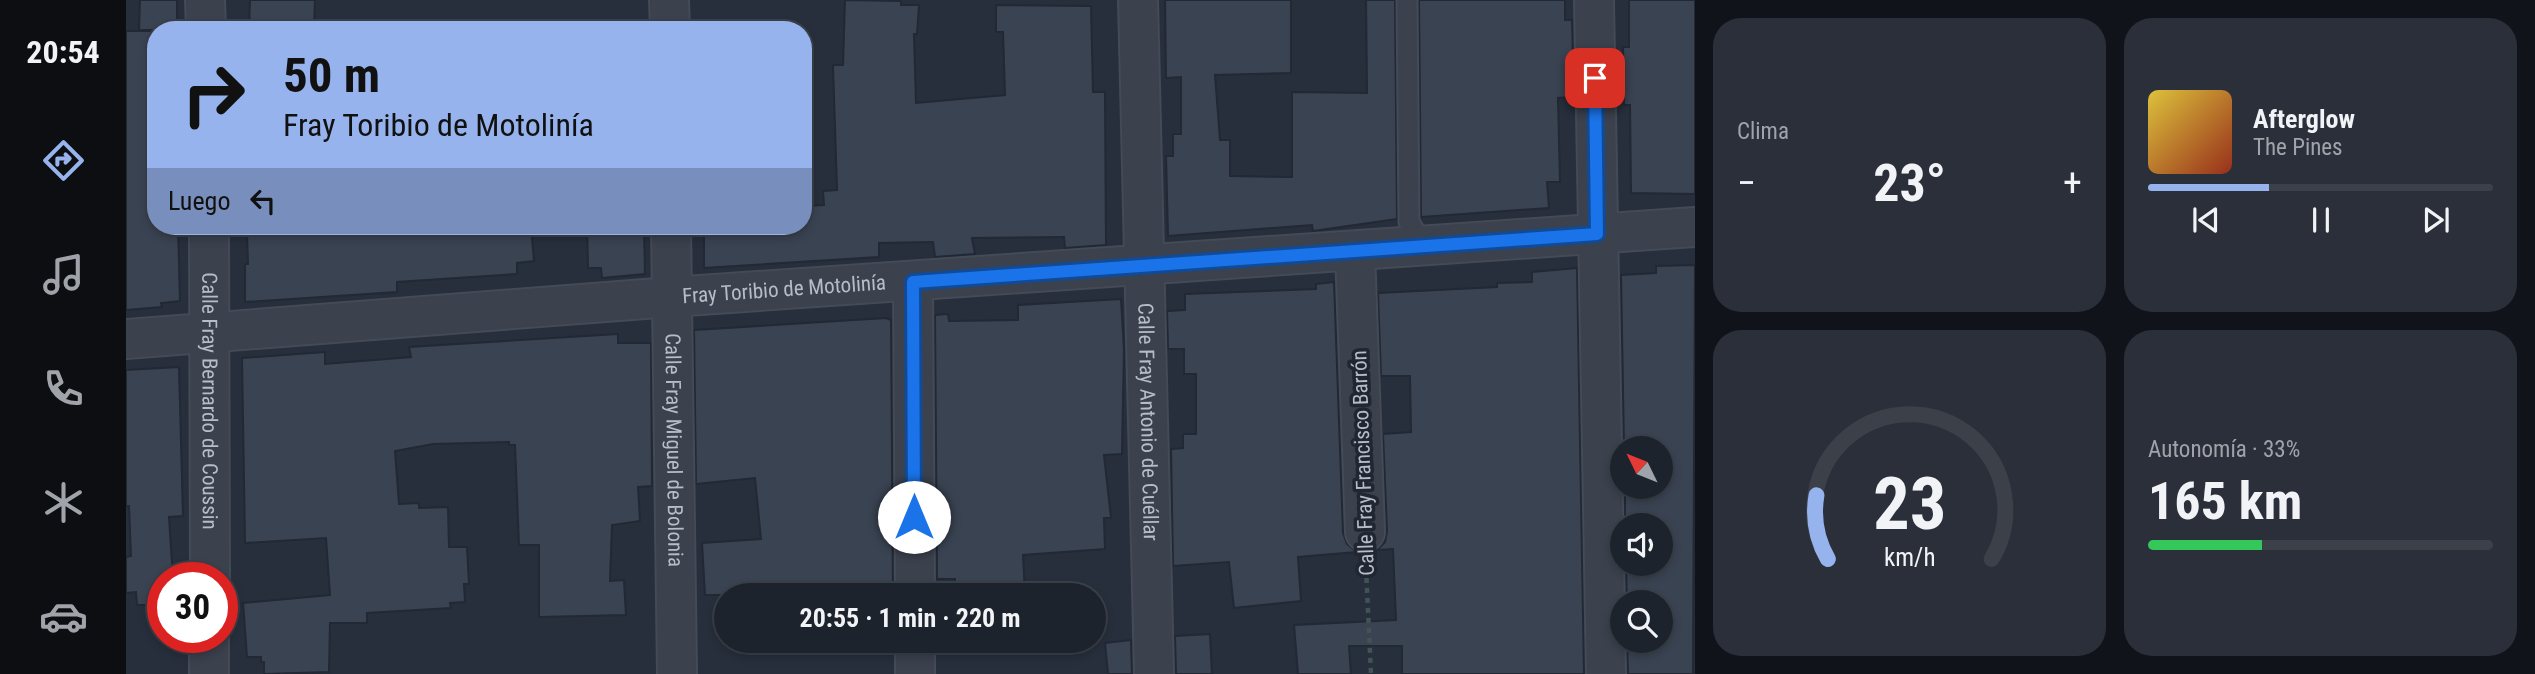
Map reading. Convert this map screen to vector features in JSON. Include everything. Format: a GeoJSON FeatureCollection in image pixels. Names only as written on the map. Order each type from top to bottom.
{"type":"FeatureCollection","features":[{"type":"Feature","properties":{"kind":"street"},"geometry":{"type":"LineString","coordinates":[[205,0],[206,21]]}},
{"type":"Feature","properties":{"kind":"street"},"geometry":{"type":"LineString","coordinates":[[669,0],[670,21]]}},
{"type":"Feature","properties":{"kind":"street","name":"Calle Fray Antonio de Cuéllar"},"geometry":{"type":"LineString","coordinates":[[1138,0],[1154,674]]}},
{"type":"Feature","properties":{"kind":"street"},"geometry":{"type":"LineString","coordinates":[[1594,0],[1606,674]]}},
{"type":"Feature","properties":{"kind":"street","name":"Fray Toribio de Motolinía"},"geometry":{"type":"LineString","coordinates":[[126,339],[671,297],[1145,267],[1695,227]]}},
{"type":"Feature","properties":{"kind":"street","name":"Calle Fray Bernardo de Coussin"},"geometry":{"type":"LineString","coordinates":[[209,235],[210,562]]}},
{"type":"Feature","properties":{"kind":"street","name":"Calle Fray Miguel de Bolonia"},"geometry":{"type":"LineString","coordinates":[[671,235],[677,674]]}},
{"type":"Feature","properties":{"kind":"street","name":"Calle Fray Francisco Barrón"},"geometry":{"type":"LineString","coordinates":[[1355,251],[1365,532]]}},
{"type":"Feature","properties":{"kind":"street"},"geometry":{"type":"LineString","coordinates":[[913,282],[915,583]]}},
{"type":"Feature","properties":{"kind":"street"},"geometry":{"type":"LineString","coordinates":[[209,653],[209,674]]}},
{"type":"Feature","properties":{"kind":"street"},"geometry":{"type":"LineString","coordinates":[[915,653],[915,674]]}},
{"type":"Feature","properties":{"kind":"lane"},"geometry":{"type":"LineString","coordinates":[[1407,0],[1409,222],[1423,245]]}},
{"type":"Feature","properties":{"kind":"path","name":"Calle Fray Francisco Barrón"},"geometry":{"type":"LineString","coordinates":[[1365,532],[1371,674]]}},
{"type":"Feature","properties":{"kind":"building"},"geometry":{"type":"Polygon","coordinates":[[[140,0],[177,0],[177,21],[147,21],[147,30],[139,30],[140,0]]]}},
{"type":"Feature","properties":{"kind":"building"},"geometry":{"type":"Polygon","coordinates":[[[250,0],[315,0],[314,21],[249,21],[250,0]]]}},
{"type":"Feature","properties":{"kind":"building"},"geometry":{"type":"Polygon","coordinates":[[[845,0],[901,1],[901,5],[919,5],[917,34],[914,34],[916,103],[1005,95],[1003,32],[996,32],[996,5],[1091,6],[1093,92],[1105,92],[1106,245],[1065,248],[1064,237],[972,238],[975,254],[935,257],[933,242],[879,243],[879,257],[704,268],[704,235],[812,235],[812,206],[824,205],[823,191],[837,190],[833,65],[843,65],[845,0]]]}},
{"type":"Feature","properties":{"kind":"building"},"geometry":{"type":"Polygon","coordinates":[[[1165,0],[1291,0],[1291,73],[1215,75],[1220,140],[1230,140],[1230,176],[1292,177],[1292,92],[1367,93],[1366,0],[1395,0],[1397,219],[1313,231],[1312,225],[1168,236],[1166,156],[1173,156],[1173,134],[1181,134],[1181,77],[1166,78],[1165,0]]]}},
{"type":"Feature","properties":{"kind":"building"},"geometry":{"type":"Polygon","coordinates":[[[1419,0],[1565,0],[1565,20],[1572,20],[1574,97],[1558,98],[1560,182],[1547,182],[1549,208],[1421,217],[1419,0]]]}},
{"type":"Feature","properties":{"kind":"building"},"geometry":{"type":"Polygon","coordinates":[[[1629,0],[1695,0],[1695,194],[1631,193],[1630,105],[1624,105],[1623,47],[1629,47],[1629,0]]]}},
{"type":"Feature","properties":{"kind":"building"},"geometry":{"type":"Polygon","coordinates":[[[126,31],[147,31],[147,235],[178,235],[180,301],[161,303],[162,307],[126,310],[126,31]]]}},
{"type":"Feature","properties":{"kind":"building"},"geometry":{"type":"Polygon","coordinates":[[[247,235],[532,235],[534,261],[517,263],[517,274],[397,282],[397,292],[245,302],[245,264],[248,264],[247,235]]]}},
{"type":"Feature","properties":{"kind":"building"},"geometry":{"type":"Polygon","coordinates":[[[587,235],[644,235],[645,274],[602,278],[601,268],[588,268],[587,235]]]}},
{"type":"Feature","properties":{"kind":"building"},"geometry":{"type":"Polygon","coordinates":[[[1695,265],[1693,674],[1628,674],[1627,653],[1673,653],[1673,590],[1627,590],[1626,576],[1673,576],[1673,513],[1625,513],[1625,499],[1673,499],[1673,436],[1624,436],[1621,275],[1656,273],[1656,266],[1695,265]]]}},
{"type":"Feature","properties":{"kind":"building"},"geometry":{"type":"Polygon","coordinates":[[[1577,268],[1584,674],[1402,674],[1402,646],[1349,646],[1351,674],[1298,674],[1294,625],[1396,620],[1393,549],[1377,550],[1385,542],[1387,531],[1383,434],[1411,432],[1410,376],[1381,376],[1378,293],[1497,287],[1497,283],[1532,282],[1532,272],[1577,268]]]}},
{"type":"Feature","properties":{"kind":"building"},"geometry":{"type":"Polygon","coordinates":[[[1334,282],[1343,533],[1347,544],[1357,552],[1298,557],[1301,601],[1234,608],[1229,562],[1173,566],[1171,449],[1183,448],[1183,434],[1196,434],[1196,374],[1184,374],[1184,349],[1168,349],[1167,311],[1185,310],[1185,294],[1316,289],[1316,284],[1334,282]]]}},
{"type":"Feature","properties":{"kind":"building"},"geometry":{"type":"Polygon","coordinates":[[[1121,299],[1124,350],[1122,454],[1104,455],[1111,518],[1104,518],[1105,549],[1023,555],[1024,583],[955,583],[955,579],[937,579],[935,315],[948,314],[949,321],[1018,320],[1018,305],[1121,299]]]}},
{"type":"Feature","properties":{"kind":"building"},"geometry":{"type":"Polygon","coordinates":[[[886,318],[891,320],[893,583],[714,583],[714,595],[705,595],[702,543],[761,539],[755,478],[696,484],[694,330],[886,318]]]}},
{"type":"Feature","properties":{"kind":"building"},"geometry":{"type":"Polygon","coordinates":[[[618,334],[618,343],[651,343],[652,486],[638,487],[640,521],[612,525],[610,581],[624,580],[626,615],[539,617],[539,545],[519,545],[515,445],[509,445],[509,442],[433,444],[395,451],[399,504],[419,503],[419,508],[448,507],[449,547],[467,547],[469,584],[464,584],[465,602],[450,603],[451,608],[367,613],[367,623],[330,623],[329,672],[264,674],[261,657],[247,657],[243,603],[330,595],[326,538],[245,543],[242,358],[325,352],[325,364],[411,357],[409,347],[618,334]]]}},
{"type":"Feature","properties":{"kind":"building"},"geometry":{"type":"Polygon","coordinates":[[[179,367],[183,516],[169,517],[172,562],[147,562],[147,605],[137,605],[136,592],[126,593],[126,557],[131,556],[129,506],[126,506],[126,370],[179,367]]]}},
{"type":"Feature","properties":{"kind":"building"},"geometry":{"type":"Polygon","coordinates":[[[1210,634],[1212,674],[1176,674],[1175,636],[1210,634]]]}},
{"type":"Feature","properties":{"kind":"building"},"geometry":{"type":"Polygon","coordinates":[[[1131,640],[1132,674],[1108,674],[1106,643],[1131,640]]]}},
{"type":"Feature","properties":{"kind":"route"},"geometry":{"type":"LineString","coordinates":[[914,517],[913,282],[1597,234],[1595,78]]}}]}
